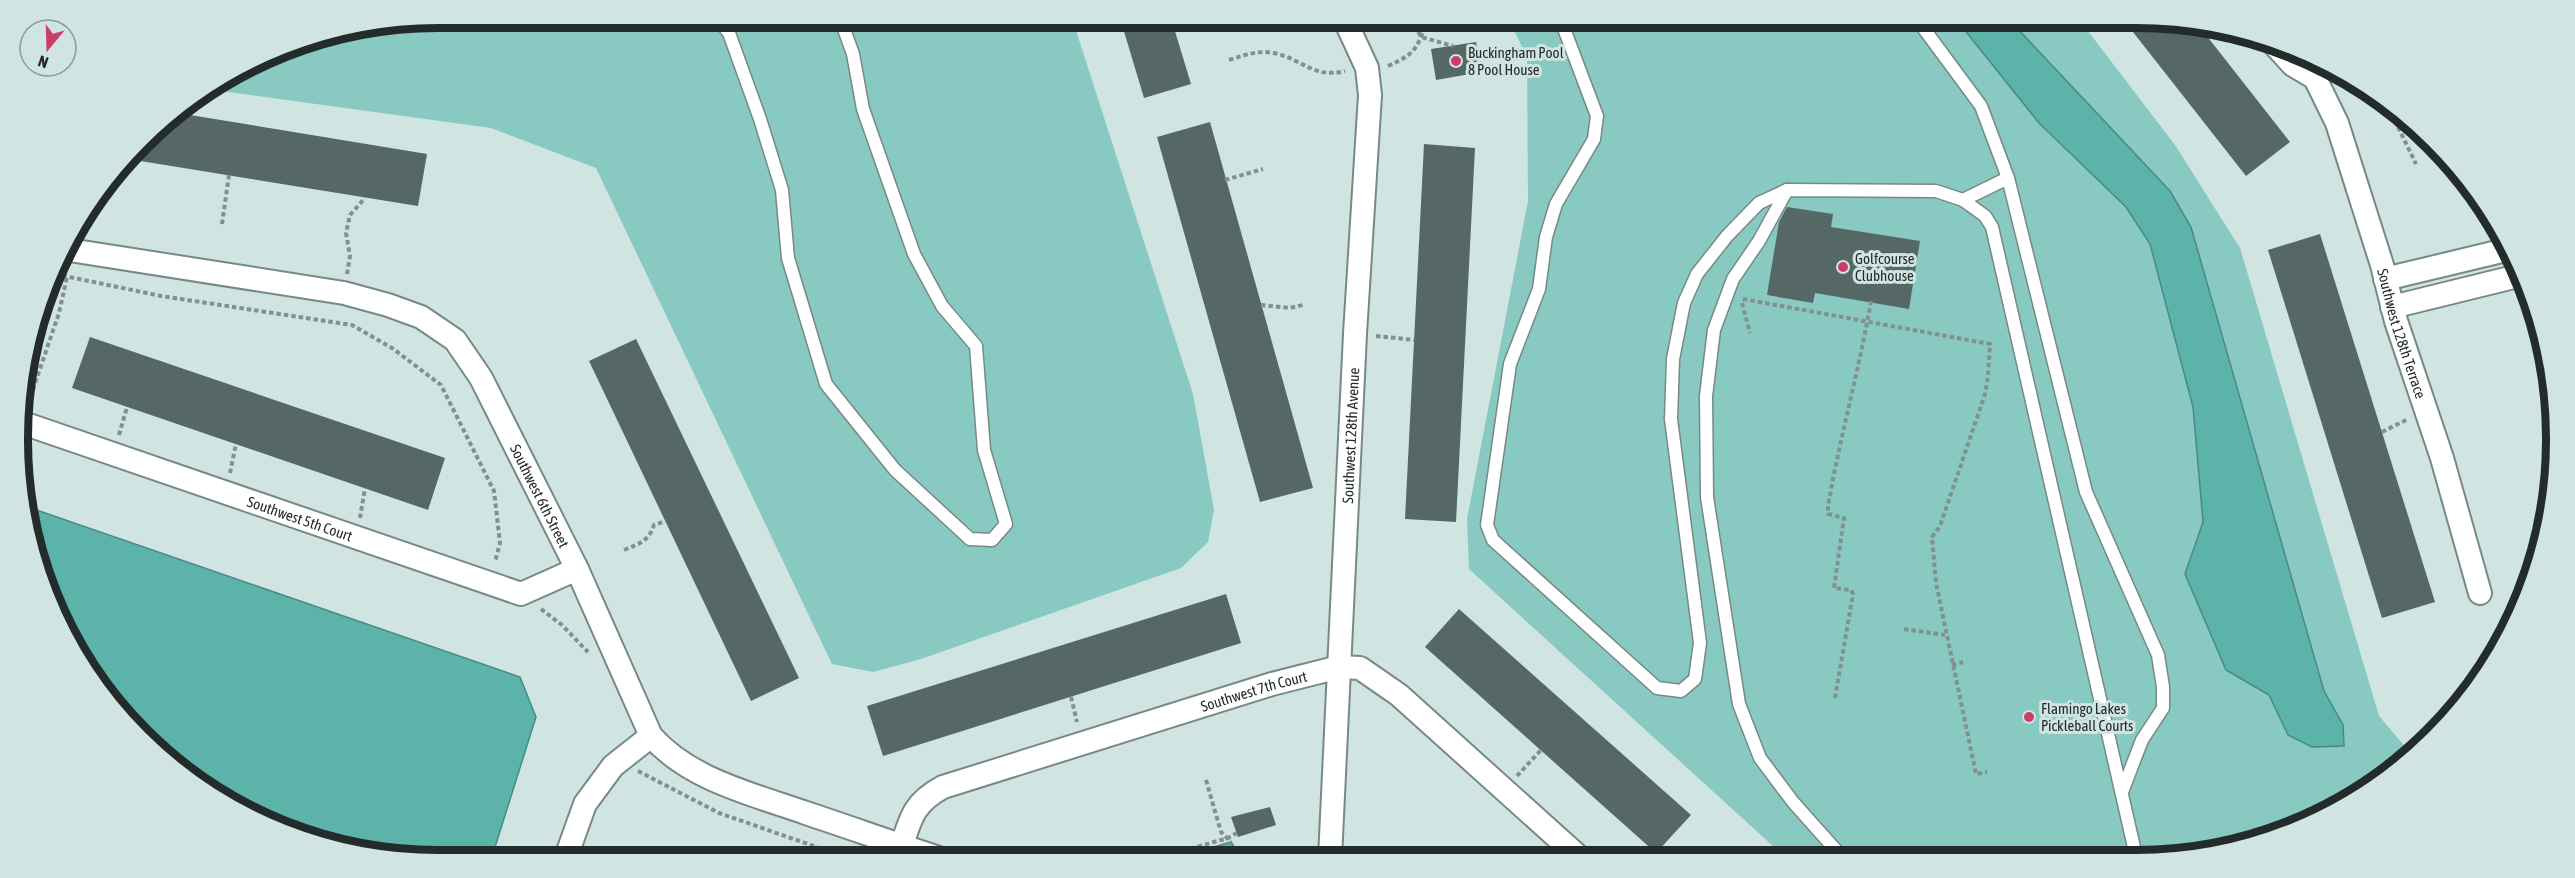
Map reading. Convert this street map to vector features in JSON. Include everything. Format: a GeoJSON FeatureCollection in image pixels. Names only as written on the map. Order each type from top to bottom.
{"type":"FeatureCollection","features":[{"type":"Feature","properties":{"kind":"street","name":"Southwest 128th Avenue"},"geometry":{"type":"LineString","coordinates":[[1330,850],[1355,334],[1370,95],[1368,68],[1349,28]]}},
{"type":"Feature","properties":{"kind":"street","name":"Southwest 128th Terrace"},"geometry":{"type":"LineString","coordinates":[[2286,57],[2293,65],[2312,68]]}},
{"type":"Feature","properties":{"kind":"street","name":"Southwest 128th Terrace"},"geometry":{"type":"LineString","coordinates":[[2317,70],[2337,123],[2392,307],[2427,411],[2480,593]]}},
{"type":"Feature","properties":{"kind":"street","name":"Southwest 6th Street"},"geometry":{"type":"LineString","coordinates":[[74,251],[344,293],[388,304],[421,317],[455,340],[481,378],[577,569],[651,736],[668,755],[701,774],[743,791],[916,850]]}},
{"type":"Feature","properties":{"kind":"street"},"geometry":{"type":"LineString","coordinates":[[2385,279],[2501,251]]}},
{"type":"Feature","properties":{"kind":"street"},"geometry":{"type":"LineString","coordinates":[[2392,307],[2513,277]]}},
{"type":"Feature","properties":{"kind":"street","name":"Southwest 5th Court"},"geometry":{"type":"LineString","coordinates":[[29,425],[521,594],[577,569]]}},
{"type":"Feature","properties":{"kind":"street","name":"Southwest 7th Court"},"geometry":{"type":"LineString","coordinates":[[902,845],[911,816],[929,795],[943,787],[1253,690],[1339,667],[1360,668],[1399,695],[1571,850]]}},
{"type":"Feature","properties":{"kind":"street"},"geometry":{"type":"LineString","coordinates":[[569,850],[585,804],[613,766],[651,736]]}},
{"type":"Feature","properties":{"kind":"lane"},"geometry":{"type":"LineString","coordinates":[[725,28],[729,33],[760,119],[782,190],[788,258],[826,384],[895,470],[970,539],[992,540],[1006,524],[984,450],[976,346],[942,306],[914,254],[863,109],[853,54],[844,28]]}},
{"type":"Feature","properties":{"kind":"lane"},"geometry":{"type":"LineString","coordinates":[[1564,28],[1597,116],[1594,139],[1556,204],[1546,237],[1539,289],[1510,364],[1487,525],[1493,540],[1657,688],[1681,691],[1695,679],[1700,643],[1671,419],[1673,359],[1684,303],[1697,274],[1727,236],[1759,203],[1787,190],[1936,191],[1964,200],[1985,216],[1992,227],[1998,246],[2024,371],[2135,850]]}},
{"type":"Feature","properties":{"kind":"lane"},"geometry":{"type":"LineString","coordinates":[[1923,28],[1981,106],[2008,178],[2086,492],[2158,655],[2163,687],[2163,708],[2142,740],[2122,794]]}},
{"type":"Feature","properties":{"kind":"lane"},"geometry":{"type":"LineString","coordinates":[[1964,200],[2008,178]]}},
{"type":"Feature","properties":{"kind":"lane"},"geometry":{"type":"LineString","coordinates":[[1787,190],[1759,241],[1733,279],[1713,330],[1706,396],[1707,497],[1739,704],[1760,759],[1793,802],[1836,850]]}},
{"type":"Feature","properties":{"kind":"path"},"geometry":{"type":"LineString","coordinates":[[1417,28],[1421,37],[1453,46]]}},
{"type":"Feature","properties":{"kind":"path"},"geometry":{"type":"LineString","coordinates":[[1229,60],[1257,51],[1276,54],[1332,75],[1368,68],[1382,68],[1407,57],[1418,47],[1424,28]]}},
{"type":"Feature","properties":{"kind":"path"},"geometry":{"type":"LineString","coordinates":[[2395,120],[2416,164]]}},
{"type":"Feature","properties":{"kind":"path"},"geometry":{"type":"LineString","coordinates":[[1225,180],[1263,169]]}},
{"type":"Feature","properties":{"kind":"path"},"geometry":{"type":"LineString","coordinates":[[222,224],[229,176]]}},
{"type":"Feature","properties":{"kind":"path"},"geometry":{"type":"LineString","coordinates":[[339,324],[350,255],[346,233],[350,215],[365,198]]}},
{"type":"Feature","properties":{"kind":"path"},"geometry":{"type":"LineString","coordinates":[[31,393],[59,313],[67,265]]}},
{"type":"Feature","properties":{"kind":"path"},"geometry":{"type":"LineString","coordinates":[[63,276],[161,296],[352,325],[393,348],[441,385],[494,491],[500,543],[489,583]]}},
{"type":"Feature","properties":{"kind":"path"},"geometry":{"type":"LineString","coordinates":[[1742,298],[1990,344],[1985,394],[1940,526],[1932,537],[1935,583],[1976,774],[1987,772]]}},
{"type":"Feature","properties":{"kind":"path"},"geometry":{"type":"LineString","coordinates":[[1835,698],[1853,594],[1851,590],[1834,588],[1844,518],[1828,514],[1828,506],[1871,301]]}},
{"type":"Feature","properties":{"kind":"path"},"geometry":{"type":"LineString","coordinates":[[1261,305],[1290,308],[1303,305]]}},
{"type":"Feature","properties":{"kind":"path"},"geometry":{"type":"LineString","coordinates":[[1355,334],[1414,340]]}},
{"type":"Feature","properties":{"kind":"path"},"geometry":{"type":"LineString","coordinates":[[113,454],[127,407]]}},
{"type":"Feature","properties":{"kind":"path"},"geometry":{"type":"LineString","coordinates":[[2382,432],[2427,411]]}},
{"type":"Feature","properties":{"kind":"path"},"geometry":{"type":"LineString","coordinates":[[355,536],[364,508],[365,488]]}},
{"type":"Feature","properties":{"kind":"path"},"geometry":{"type":"LineString","coordinates":[[624,550],[643,542],[651,536],[654,525],[666,521]]}},
{"type":"Feature","properties":{"kind":"path"},"geometry":{"type":"LineString","coordinates":[[1904,629],[1945,635]]}},
{"type":"Feature","properties":{"kind":"path"},"geometry":{"type":"LineString","coordinates":[[1952,664],[1963,662]]}},
{"type":"Feature","properties":{"kind":"path"},"geometry":{"type":"LineString","coordinates":[[1506,791],[1524,766],[1541,750]]}},
{"type":"Feature","properties":{"kind":"path"},"geometry":{"type":"LineString","coordinates":[[1206,780],[1221,832],[1229,840]]}},
{"type":"Feature","properties":{"kind":"path"},"geometry":{"type":"LineString","coordinates":[[1193,850],[1193,848],[1229,840],[1237,833]]}},
{"type":"Feature","properties":{"kind":"green space"},"geometry":{"type":"Polygon","coordinates":[[[1075,28],[1193,394],[1214,510],[1208,542],[1181,568],[921,659],[873,672],[832,664],[596,168],[491,128],[222,91],[257,71],[307,50],[359,36],[412,29],[1075,28]]]}},
{"type":"Feature","properties":{"kind":"green space"},"geometry":{"type":"Polygon","coordinates":[[[1513,28],[2086,28],[2175,145],[2240,248],[2379,716],[2407,748],[2364,780],[2318,807],[2268,828],[2216,842],[2136,850],[1777,850],[1469,569],[1467,519],[1528,201],[1527,57],[1513,28]]]}},
{"type":"Feature","properties":{"kind":"water"},"geometry":{"type":"Polygon","coordinates":[[[1963,28],[2017,28],[2170,191],[2191,227],[2324,691],[2343,725],[2344,746],[2312,747],[2288,735],[2269,695],[2226,670],[2185,574],[2203,522],[2193,407],[2150,244],[2126,207],[2039,123],[1963,28]]]}},
{"type":"Feature","properties":{"kind":"water"},"geometry":{"type":"Polygon","coordinates":[[[35,509],[520,677],[536,717],[494,850],[439,850],[385,846],[333,836],[282,818],[234,795],[189,765],[168,748],[130,710],[113,689],[83,644],[60,596],[42,545],[35,509]]]}},
{"type":"Feature","properties":{"kind":"water"},"geometry":{"type":"Polygon","coordinates":[[[1231,842],[1236,850],[1203,850],[1231,842]]]}},
{"type":"Feature","properties":{"kind":"building"},"geometry":{"type":"Polygon","coordinates":[[[1123,28],[1174,28],[1191,84],[1144,98],[1123,28]]]}},
{"type":"Feature","properties":{"kind":"building"},"geometry":{"type":"Polygon","coordinates":[[[2130,28],[2206,34],[2290,142],[2246,176],[2130,28]]]}},
{"type":"Feature","properties":{"kind":"building","name":"Buckingham Pool 8 Pool House"},"geometry":{"type":"Polygon","coordinates":[[[1476,42],[1481,72],[1436,80],[1431,49],[1476,42]]]}},
{"type":"Feature","properties":{"kind":"building"},"geometry":{"type":"Polygon","coordinates":[[[187,115],[427,154],[418,206],[137,161],[187,115]]]}},
{"type":"Feature","properties":{"kind":"building"},"geometry":{"type":"Polygon","coordinates":[[[1210,122],[1313,488],[1260,502],[1157,137],[1210,122]]]}},
{"type":"Feature","properties":{"kind":"building"},"geometry":{"type":"Polygon","coordinates":[[[1424,144],[1475,148],[1456,522],[1405,519],[1424,144]]]}},
{"type":"Feature","properties":{"kind":"building","name":"Golfcourse Clubhouse"},"geometry":{"type":"Polygon","coordinates":[[[1787,207],[1833,214],[1831,227],[1920,241],[1909,309],[1815,293],[1813,303],[1767,295],[1779,222],[1787,207]]]}},
{"type":"Feature","properties":{"kind":"building"},"geometry":{"type":"Polygon","coordinates":[[[2320,234],[2435,602],[2382,618],[2268,250],[2320,234]]]}},
{"type":"Feature","properties":{"kind":"building"},"geometry":{"type":"Polygon","coordinates":[[[90,337],[445,458],[428,510],[72,388],[90,337]]]}},
{"type":"Feature","properties":{"kind":"building"},"geometry":{"type":"Polygon","coordinates":[[[636,339],[799,678],[751,701],[589,361],[636,339]]]}},
{"type":"Feature","properties":{"kind":"building"},"geometry":{"type":"Polygon","coordinates":[[[1226,594],[1241,643],[883,756],[867,706],[1226,594]]]}},
{"type":"Feature","properties":{"kind":"building"},"geometry":{"type":"Polygon","coordinates":[[[1459,609],[1691,815],[1659,850],[1653,850],[1425,647],[1459,609]]]}},
{"type":"Feature","properties":{"kind":"building"},"geometry":{"type":"Polygon","coordinates":[[[1270,807],[1276,825],[1238,837],[1231,817],[1270,807]]]}},
{"type":"Feature","properties":{"kind":"place","name":"Buckingham Pool 8 Pool House"},"geometry":{"type":"Point","coordinates":[1456,61]}},
{"type":"Feature","properties":{"kind":"place","name":"Golfcourse Clubhouse"},"geometry":{"type":"Point","coordinates":[1843,267]}},
{"type":"Feature","properties":{"kind":"place","name":"Flamingo Lakes Pickleball Courts"},"geometry":{"type":"Point","coordinates":[2029,717]}}]}
